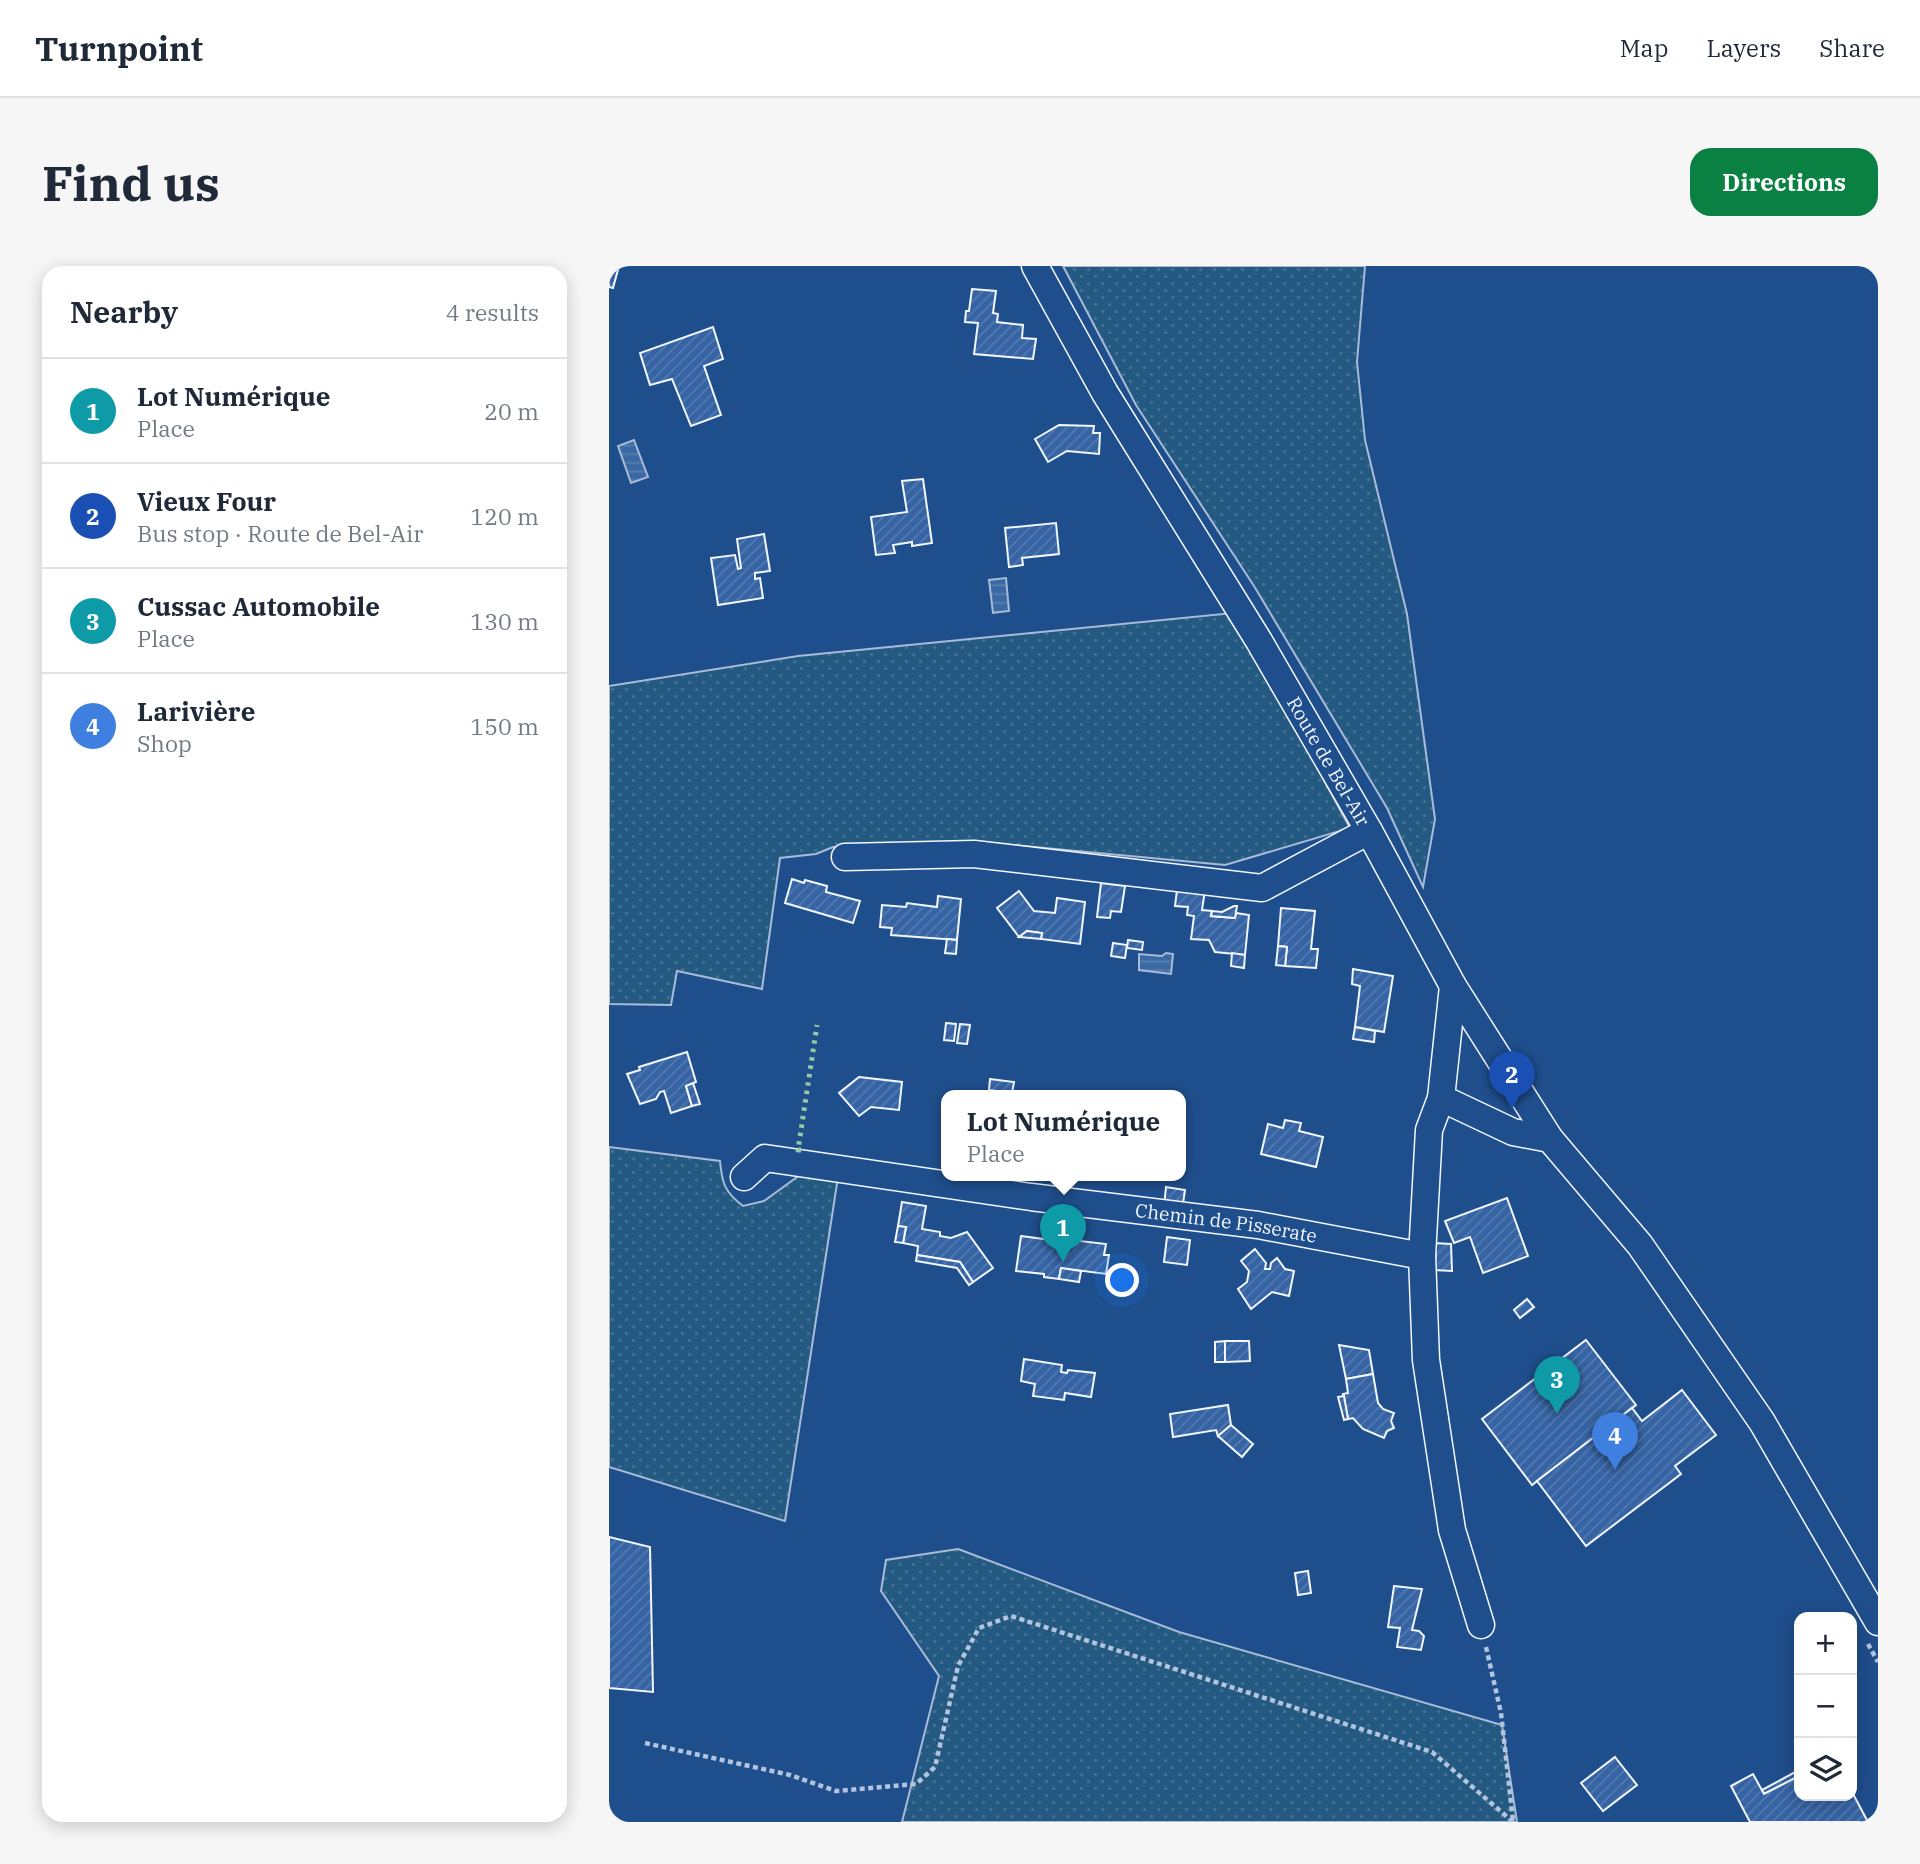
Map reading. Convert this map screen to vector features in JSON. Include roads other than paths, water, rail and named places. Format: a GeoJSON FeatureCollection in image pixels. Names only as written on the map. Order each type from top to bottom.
{"type":"FeatureCollection","features":[{"type":"Feature","properties":{"kind":"street","name":"Route de Bel-Air"},"geometry":{"type":"LineString","coordinates":[[1035,266],[1105,393],[1259,641],[1369,831],[1453,986],[1550,1139],[1640,1245],[1762,1422],[1878,1622]]}},
{"type":"Feature","properties":{"kind":"street"},"geometry":{"type":"LineString","coordinates":[[845,857],[974,854],[1262,888],[1369,831]]}},
{"type":"Feature","properties":{"kind":"street"},"geometry":{"type":"LineString","coordinates":[[1453,986],[1441,1098],[1429,1130],[1422,1256],[1426,1360],[1452,1530],[1481,1625]]}},
{"type":"Feature","properties":{"kind":"street"},"geometry":{"type":"LineString","coordinates":[[1441,1098],[1513,1132],[1550,1139]]}},
{"type":"Feature","properties":{"kind":"street","name":"Chemin de Pisserate"},"geometry":{"type":"LineString","coordinates":[[744,1177],[765,1157],[1031,1197],[1258,1225],[1422,1256]]}},
{"type":"Feature","properties":{"kind":"place","name":"Vieux Four"},"geometry":{"type":"Point","coordinates":[1512,1109]}},
{"type":"Feature","properties":{"kind":"place","name":"Lot Numérique"},"geometry":{"type":"Point","coordinates":[1063,1262]}},
{"type":"Feature","properties":{"kind":"place","name":"Cussac Automobile"},"geometry":{"type":"Point","coordinates":[1557,1414]}},
{"type":"Feature","properties":{"kind":"place","name":"Larivière"},"geometry":{"type":"Point","coordinates":[1615,1470]}}]}
